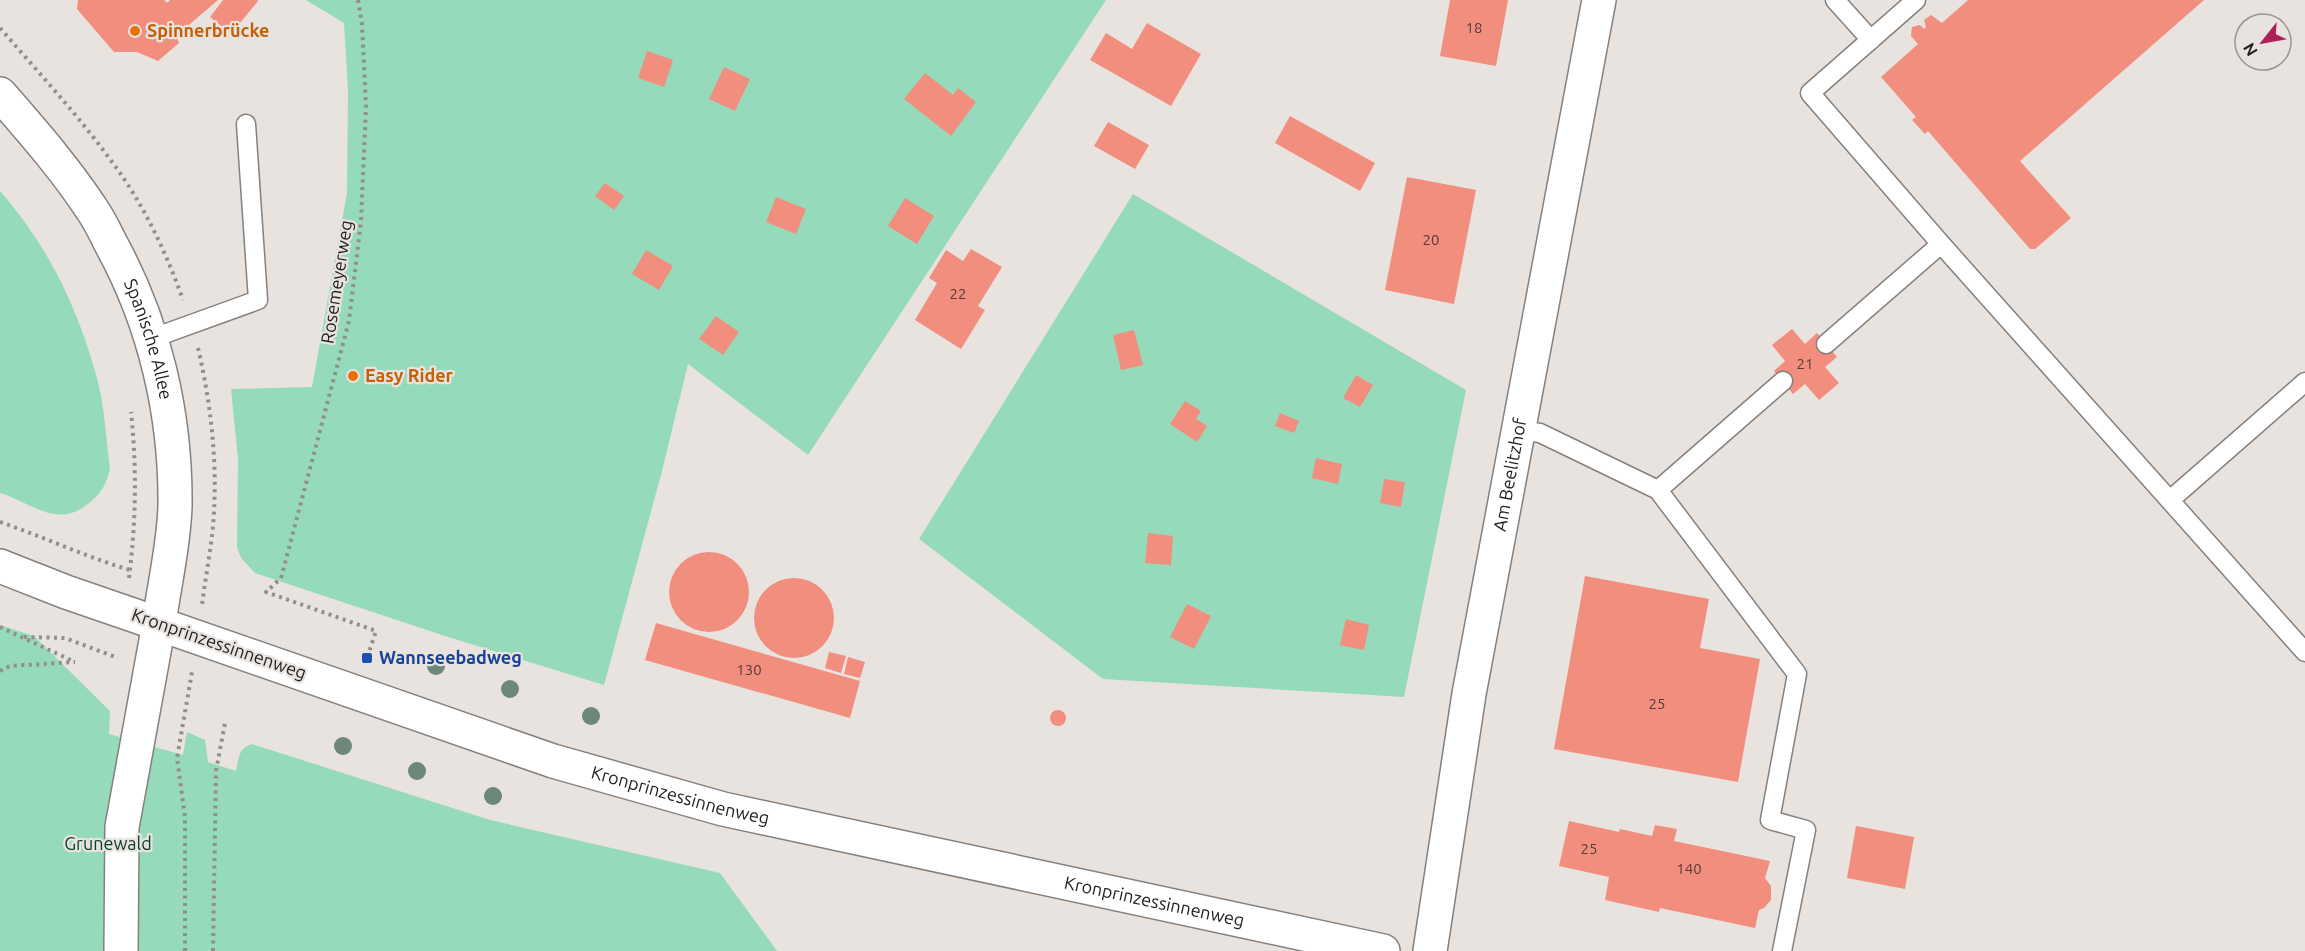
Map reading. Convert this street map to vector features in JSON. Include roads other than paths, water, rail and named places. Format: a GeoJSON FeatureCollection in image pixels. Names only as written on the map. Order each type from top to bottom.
{"type":"FeatureCollection","features":[{"type":"Feature","properties":{"kind":"main road","name":"Am Beelitzhof"},"geometry":{"type":"LineString","coordinates":[[1430,951],[1469,694],[1599,0]]}},
{"type":"Feature","properties":{"kind":"main road","name":"Spanische Allee"},"geometry":{"type":"LineString","coordinates":[[0,94],[53,156],[93,209],[128,277],[153,338],[168,410],[174,461],[175,509],[159,624]]}},
{"type":"Feature","properties":{"kind":"main road","name":"Kronprinzessinnenweg"},"geometry":{"type":"LineString","coordinates":[[0,566],[66,592],[553,761],[723,809],[1383,951]]}},
{"type":"Feature","properties":{"kind":"main road"},"geometry":{"type":"LineString","coordinates":[[121,951],[122,826],[159,624]]}},
{"type":"Feature","properties":{"kind":"lane"},"geometry":{"type":"LineString","coordinates":[[1835,0],[1871,40]]}},
{"type":"Feature","properties":{"kind":"lane"},"geometry":{"type":"LineString","coordinates":[[1916,0],[1810,93],[1941,244],[2305,652]]}},
{"type":"Feature","properties":{"kind":"lane"},"geometry":{"type":"LineString","coordinates":[[153,338],[258,300],[246,124]]}},
{"type":"Feature","properties":{"kind":"lane"},"geometry":{"type":"LineString","coordinates":[[1826,344],[1941,244]]}},
{"type":"Feature","properties":{"kind":"lane"},"geometry":{"type":"LineString","coordinates":[[1658,490],[1783,381]]}},
{"type":"Feature","properties":{"kind":"lane"},"geometry":{"type":"LineString","coordinates":[[2170,500],[2305,382]]}},
{"type":"Feature","properties":{"kind":"lane"},"geometry":{"type":"LineString","coordinates":[[1517,430],[1540,433],[1658,490],[1797,674],[1770,820],[1806,830],[1782,951]]}},
{"type":"Feature","properties":{"kind":"place","name":"Spinnerbrücke"},"geometry":{"type":"Point","coordinates":[135,31]}},
{"type":"Feature","properties":{"kind":"place","name":"Easy Rider"},"geometry":{"type":"Point","coordinates":[353,376]}},
{"type":"Feature","properties":{"kind":"place","name":"Wannseebadweg"},"geometry":{"type":"Point","coordinates":[367,658]}},
{"type":"Feature","properties":{"kind":"park label","name":"Grunewald"},"geometry":{"type":"Point","coordinates":[108,844]}}]}
